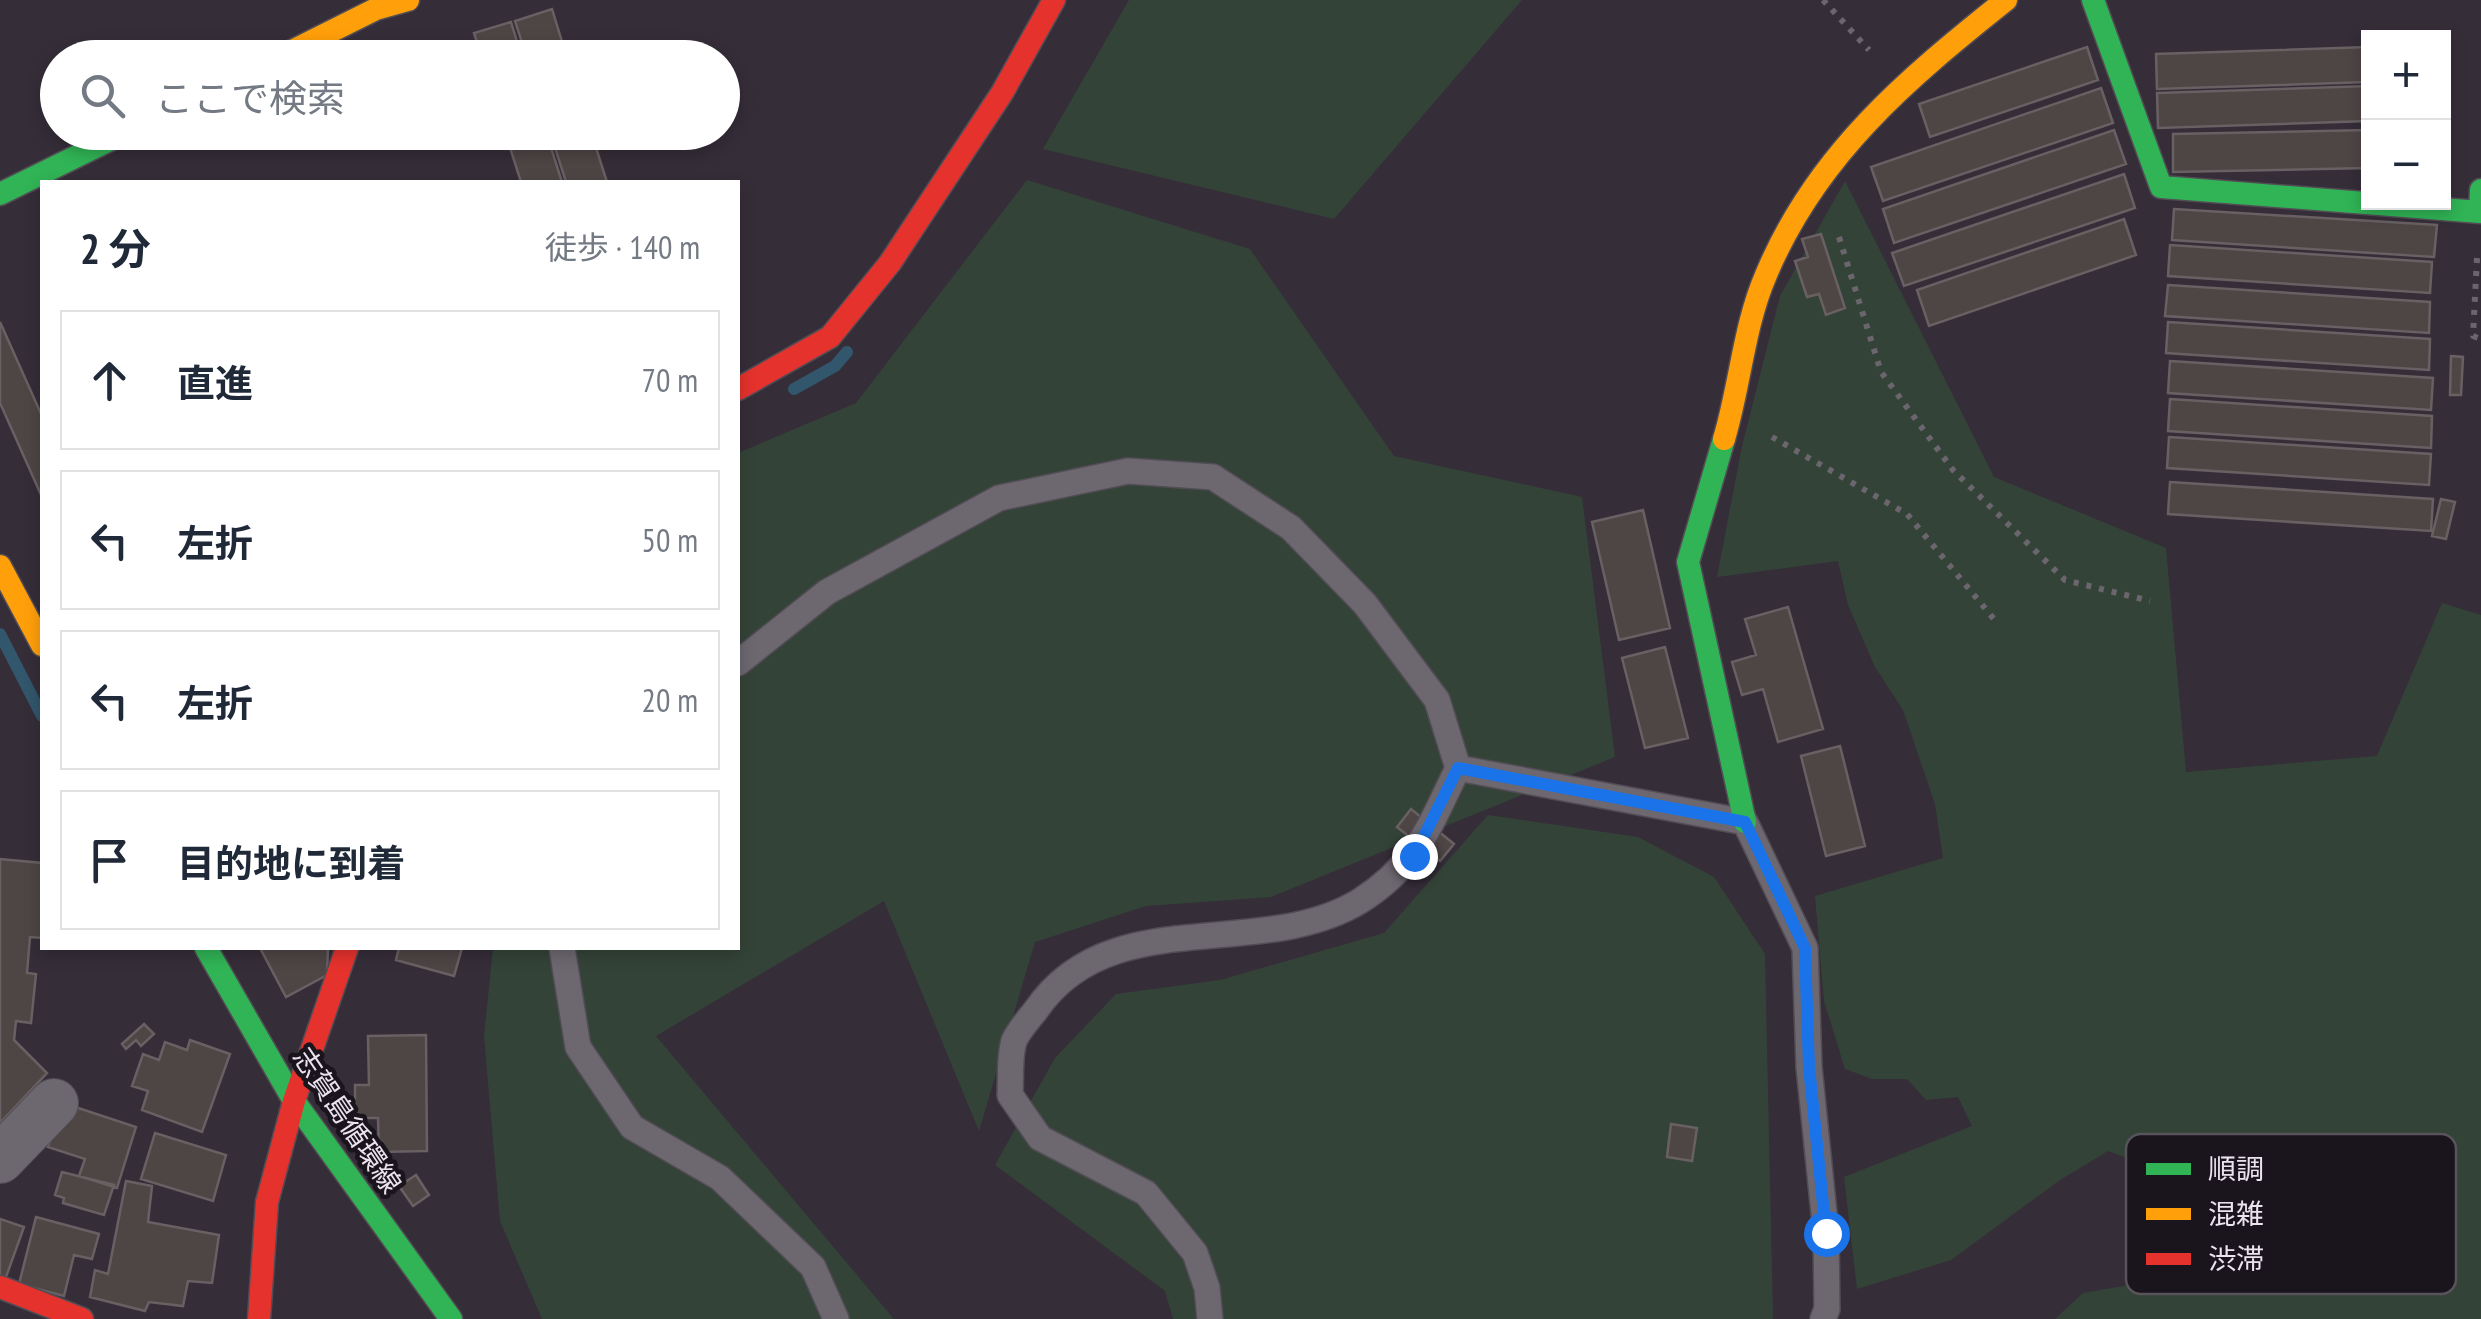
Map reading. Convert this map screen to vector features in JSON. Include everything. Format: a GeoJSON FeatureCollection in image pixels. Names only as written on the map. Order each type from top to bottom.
{"type":"FeatureCollection","features":[{"type":"Feature","properties":{"kind":"street"},"geometry":{"type":"LineString","coordinates":[[314,40],[376,9],[408,0]]}},
{"type":"Feature","properties":{"kind":"street"},"geometry":{"type":"LineString","coordinates":[[740,389],[830,337],[890,263],[1002,93],[1054,0]]}},
{"type":"Feature","properties":{"kind":"street"},"geometry":{"type":"LineString","coordinates":[[1745,822],[1688,562],[1732,414],[1764,278],[1805,196],[1901,84],[2006,0]]}},
{"type":"Feature","properties":{"kind":"street"},"geometry":{"type":"LineString","coordinates":[[2093,0],[2161,187],[2480,201]]}},
{"type":"Feature","properties":{"kind":"street"},"geometry":{"type":"LineString","coordinates":[[0,194],[89,150]]}},
{"type":"Feature","properties":{"kind":"street"},"geometry":{"type":"LineString","coordinates":[[0,566],[40,641]]}},
{"type":"Feature","properties":{"kind":"street","name":"志賀島循環線"},"geometry":{"type":"LineString","coordinates":[[207,950],[294,1101],[451,1319]]}},
{"type":"Feature","properties":{"kind":"street"},"geometry":{"type":"LineString","coordinates":[[258,1319],[267,1202],[294,1101],[346,950]]}},
{"type":"Feature","properties":{"kind":"street"},"geometry":{"type":"LineString","coordinates":[[0,1159],[54,1103]]}},
{"type":"Feature","properties":{"kind":"street"},"geometry":{"type":"LineString","coordinates":[[0,1287],[82,1319]]}},
{"type":"Feature","properties":{"kind":"lane"},"geometry":{"type":"LineString","coordinates":[[740,661],[827,592],[999,498],[1128,471],[1213,477],[1291,528],[1365,604],[1437,700],[1458,768],[1414,856],[1359,901],[1293,928],[1168,938],[1092,959],[1050,989],[1014,1040],[1010,1095],[1040,1138],[1146,1192],[1195,1253],[1208,1288],[1210,1319]]}},
{"type":"Feature","properties":{"kind":"lane"},"geometry":{"type":"LineString","coordinates":[[1458,768],[1745,822],[1805,948],[1809,1067],[1826,1233],[1827,1309],[1823,1319]]}},
{"type":"Feature","properties":{"kind":"lane"},"geometry":{"type":"LineString","coordinates":[[562,950],[578,1047],[632,1127],[720,1178],[814,1267],[836,1319]]}},
{"type":"Feature","properties":{"kind":"path"},"geometry":{"type":"LineString","coordinates":[[1823,0],[1901,84]]}},
{"type":"Feature","properties":{"kind":"path"},"geometry":{"type":"LineString","coordinates":[[1805,196],[1833,218],[1881,372],[1953,470],[2065,580],[2150,601]]}},
{"type":"Feature","properties":{"kind":"path"},"geometry":{"type":"LineString","coordinates":[[2480,201],[2474,336],[2481,340]]}},
{"type":"Feature","properties":{"kind":"path"},"geometry":{"type":"LineString","coordinates":[[1732,414],[1907,514],[1998,624]]}},
{"type":"Feature","properties":{"kind":"green space"},"geometry":{"type":"Polygon","coordinates":[[[1129,0],[1522,0],[1334,219],[1043,149],[1129,0]]]}},
{"type":"Feature","properties":{"kind":"green space"},"geometry":{"type":"Polygon","coordinates":[[[1027,180],[1250,249],[1394,456],[1582,497],[1615,757],[1271,897],[1146,906],[1035,942],[979,1131],[884,901],[656,1036],[894,1319],[542,1319],[500,1221],[484,1036],[493,950],[740,950],[740,452],[856,403],[1027,180]]]}},
{"type":"Feature","properties":{"kind":"green space"},"geometry":{"type":"Polygon","coordinates":[[[1845,181],[1994,477],[2166,548],[2186,772],[2377,756],[2442,603],[2481,615],[2481,1319],[2055,1319],[2083,1293],[2126,1286],[2126,1294],[2456,1294],[2456,1134],[2126,1134],[2126,1158],[2108,1151],[2060,1180],[1951,1260],[1857,1289],[1844,1177],[1972,1126],[1958,1097],[1926,1100],[1907,1079],[1872,1079],[1845,1069],[1824,1001],[1815,896],[1943,858],[1935,804],[1903,710],[1875,667],[1848,605],[1838,561],[1717,577],[1742,446],[1780,296],[1845,181]]]}},
{"type":"Feature","properties":{"kind":"green space"},"geometry":{"type":"Polygon","coordinates":[[[1488,815],[1638,837],[1714,877],[1765,954],[1773,1319],[1173,1319],[1165,1291],[995,1165],[1055,1058],[1116,994],[1220,980],[1384,933],[1488,815]]]}},
{"type":"Feature","properties":{"kind":"building"},"geometry":{"type":"Polygon","coordinates":[[[552,9],[561,40],[521,40],[515,21],[552,9]]]}},
{"type":"Feature","properties":{"kind":"building"},"geometry":{"type":"Polygon","coordinates":[[[511,22],[516,40],[476,40],[474,33],[511,22]]]}},
{"type":"Feature","properties":{"kind":"building"},"geometry":{"type":"Polygon","coordinates":[[[2087,47],[2098,80],[1930,137],[1919,104],[2087,47]]]}},
{"type":"Feature","properties":{"kind":"building"},"geometry":{"type":"Polygon","coordinates":[[[2361,47],[2361,82],[2157,89],[2156,54],[2361,47]]]}},
{"type":"Feature","properties":{"kind":"building"},"geometry":{"type":"Polygon","coordinates":[[[2361,86],[2361,121],[2158,128],[2157,93],[2361,86]]]}},
{"type":"Feature","properties":{"kind":"building"},"geometry":{"type":"Polygon","coordinates":[[[2101,88],[2113,123],[1883,201],[1871,167],[2101,88]]]}},
{"type":"Feature","properties":{"kind":"building"},"geometry":{"type":"Polygon","coordinates":[[[2114,130],[2126,164],[1894,243],[1883,209],[2114,130]]]}},
{"type":"Feature","properties":{"kind":"building"},"geometry":{"type":"Polygon","coordinates":[[[2361,130],[2361,168],[2173,172],[2173,134],[2361,130]]]}},
{"type":"Feature","properties":{"kind":"building"},"geometry":{"type":"Polygon","coordinates":[[[511,150],[552,150],[561,180],[520,180],[511,150]]]}},
{"type":"Feature","properties":{"kind":"building"},"geometry":{"type":"Polygon","coordinates":[[[556,150],[597,150],[606,180],[565,180],[556,150]]]}},
{"type":"Feature","properties":{"kind":"building"},"geometry":{"type":"Polygon","coordinates":[[[2124,174],[2135,208],[1904,286],[1892,253],[2124,174]]]}},
{"type":"Feature","properties":{"kind":"building"},"geometry":{"type":"Polygon","coordinates":[[[2174,209],[2437,225],[2434,257],[2172,240],[2174,209]]]}},
{"type":"Feature","properties":{"kind":"building"},"geometry":{"type":"Polygon","coordinates":[[[2124,219],[2136,255],[1929,326],[1917,290],[2124,219]]]}},
{"type":"Feature","properties":{"kind":"building"},"geometry":{"type":"Polygon","coordinates":[[[1821,234],[1845,308],[1826,315],[1819,294],[1807,297],[1795,261],[1808,257],[1802,239],[1821,234]]]}},
{"type":"Feature","properties":{"kind":"building"},"geometry":{"type":"Polygon","coordinates":[[[2170,245],[2432,262],[2430,293],[2168,276],[2170,245]]]}},
{"type":"Feature","properties":{"kind":"building"},"geometry":{"type":"Polygon","coordinates":[[[2168,285],[2430,302],[2429,333],[2165,316],[2168,285]]]}},
{"type":"Feature","properties":{"kind":"building"},"geometry":{"type":"Polygon","coordinates":[[[0,322],[40,412],[40,493],[0,403],[0,322]]]}},
{"type":"Feature","properties":{"kind":"building"},"geometry":{"type":"Polygon","coordinates":[[[2168,322],[2430,339],[2429,370],[2166,353],[2168,322]]]}},
{"type":"Feature","properties":{"kind":"building"},"geometry":{"type":"Polygon","coordinates":[[[2451,356],[2463,357],[2461,395],[2450,395],[2451,356]]]}},
{"type":"Feature","properties":{"kind":"building"},"geometry":{"type":"Polygon","coordinates":[[[2170,361],[2433,378],[2431,410],[2168,393],[2170,361]]]}},
{"type":"Feature","properties":{"kind":"building"},"geometry":{"type":"Polygon","coordinates":[[[2170,399],[2432,416],[2431,448],[2168,431],[2170,399]]]}},
{"type":"Feature","properties":{"kind":"building"},"geometry":{"type":"Polygon","coordinates":[[[2169,437],[2431,454],[2429,485],[2167,468],[2169,437]]]}},
{"type":"Feature","properties":{"kind":"building"},"geometry":{"type":"Polygon","coordinates":[[[2170,482],[2433,499],[2431,531],[2168,514],[2170,482]]]}},
{"type":"Feature","properties":{"kind":"building"},"geometry":{"type":"Polygon","coordinates":[[[2441,499],[2455,502],[2446,539],[2432,536],[2441,499]]]}},
{"type":"Feature","properties":{"kind":"building"},"geometry":{"type":"Polygon","coordinates":[[[1643,510],[1670,628],[1619,640],[1592,522],[1643,510]]]}},
{"type":"Feature","properties":{"kind":"building"},"geometry":{"type":"Polygon","coordinates":[[[1788,607],[1823,729],[1778,742],[1763,689],[1742,695],[1732,662],[1756,655],[1745,619],[1788,607]]]}},
{"type":"Feature","properties":{"kind":"building"},"geometry":{"type":"Polygon","coordinates":[[[1665,647],[1688,738],[1645,748],[1622,658],[1665,647]]]}},
{"type":"Feature","properties":{"kind":"building"},"geometry":{"type":"Polygon","coordinates":[[[1840,746],[1865,846],[1826,856],[1801,756],[1840,746]]]}},
{"type":"Feature","properties":{"kind":"building"},"geometry":{"type":"Polygon","coordinates":[[[1411,809],[1454,844],[1440,861],[1397,827],[1411,809]]]}},
{"type":"Feature","properties":{"kind":"building"},"geometry":{"type":"Polygon","coordinates":[[[0,859],[40,863],[40,938],[30,937],[27,973],[36,974],[31,1023],[16,1021],[14,1040],[47,1073],[0,1123],[0,859]]]}},
{"type":"Feature","properties":{"kind":"building"},"geometry":{"type":"Polygon","coordinates":[[[261,950],[328,950],[327,975],[286,997],[261,950]]]}},
{"type":"Feature","properties":{"kind":"building"},"geometry":{"type":"Polygon","coordinates":[[[398,950],[461,950],[454,976],[396,960],[398,950]]]}},
{"type":"Feature","properties":{"kind":"building"},"geometry":{"type":"Polygon","coordinates":[[[144,1024],[154,1034],[141,1046],[136,1040],[126,1049],[122,1044],[144,1024]]]}},
{"type":"Feature","properties":{"kind":"building"},"geometry":{"type":"Polygon","coordinates":[[[426,1035],[427,1151],[379,1152],[378,1118],[355,1118],[355,1085],[369,1085],[368,1036],[426,1035]]]}},
{"type":"Feature","properties":{"kind":"building"},"geometry":{"type":"Polygon","coordinates":[[[190,1040],[230,1054],[202,1132],[142,1110],[148,1091],[132,1086],[143,1054],[159,1060],[165,1042],[187,1050],[190,1040]]]}},
{"type":"Feature","properties":{"kind":"building"},"geometry":{"type":"Polygon","coordinates":[[[63,1103],[136,1127],[117,1188],[79,1176],[85,1159],[48,1147],[63,1103]]]}},
{"type":"Feature","properties":{"kind":"building"},"geometry":{"type":"Polygon","coordinates":[[[1671,1124],[1697,1128],[1692,1161],[1667,1157],[1671,1124]]]}},
{"type":"Feature","properties":{"kind":"building"},"geometry":{"type":"Polygon","coordinates":[[[155,1133],[226,1155],[213,1201],[141,1179],[155,1133]]]}},
{"type":"Feature","properties":{"kind":"building"},"geometry":{"type":"Polygon","coordinates":[[[62,1172],[114,1185],[104,1215],[63,1203],[64,1198],[55,1195],[62,1172]]]}},
{"type":"Feature","properties":{"kind":"building"},"geometry":{"type":"Polygon","coordinates":[[[416,1175],[429,1195],[413,1206],[399,1186],[416,1175]]]}},
{"type":"Feature","properties":{"kind":"building"},"geometry":{"type":"Polygon","coordinates":[[[126,1181],[152,1186],[148,1222],[219,1235],[212,1283],[188,1281],[183,1306],[149,1302],[145,1311],[90,1297],[95,1270],[108,1274],[126,1181]]]}},
{"type":"Feature","properties":{"kind":"building"},"geometry":{"type":"Polygon","coordinates":[[[36,1217],[99,1234],[92,1259],[74,1255],[64,1296],[19,1284],[36,1217]]]}},
{"type":"Feature","properties":{"kind":"building"},"geometry":{"type":"Polygon","coordinates":[[[0,1219],[24,1227],[6,1277],[0,1275],[0,1219]]]}},
{"type":"Feature","properties":{"kind":"waterway"},"geometry":{"type":"LineString","coordinates":[[794,389],[835,366],[847,352]]}},
{"type":"Feature","properties":{"kind":"waterway"},"geometry":{"type":"LineString","coordinates":[[0,634],[40,712]]}},
{"type":"Feature","properties":{"kind":"traffic: fast"},"geometry":{"type":"LineString","coordinates":[[2093,0],[2161,187],[2480,212],[2481,190]]}},
{"type":"Feature","properties":{"kind":"traffic: fast"},"geometry":{"type":"LineString","coordinates":[[0,194],[89,150]]}},
{"type":"Feature","properties":{"kind":"traffic: fast"},"geometry":{"type":"LineString","coordinates":[[1724,439],[1688,562],[1745,822]]}},
{"type":"Feature","properties":{"kind":"traffic: fast"},"geometry":{"type":"LineString","coordinates":[[207,950],[294,1101],[451,1319]]}},
{"type":"Feature","properties":{"kind":"traffic: slow"},"geometry":{"type":"LineString","coordinates":[[314,40],[376,9],[408,0]]}},
{"type":"Feature","properties":{"kind":"traffic: slow"},"geometry":{"type":"LineString","coordinates":[[1724,439],[1759,294],[1787,232],[1811,193],[1838,156],[1900,90],[2006,0]]}},
{"type":"Feature","properties":{"kind":"traffic: slow"},"geometry":{"type":"LineString","coordinates":[[0,566],[40,641]]}},
{"type":"Feature","properties":{"kind":"traffic: jam"},"geometry":{"type":"LineString","coordinates":[[740,388],[830,337],[890,263],[1002,93],[1054,0]]}},
{"type":"Feature","properties":{"kind":"traffic: jam"},"geometry":{"type":"LineString","coordinates":[[259,1319],[267,1202],[294,1101],[346,950]]}},
{"type":"Feature","properties":{"kind":"traffic: jam"},"geometry":{"type":"LineString","coordinates":[[0,1287],[82,1319]]}},
{"type":"Feature","properties":{"kind":"route"},"geometry":{"type":"LineString","coordinates":[[1414,856],[1458,768],[1745,822],[1805,948],[1809,1067],[1826,1233]]}}]}
